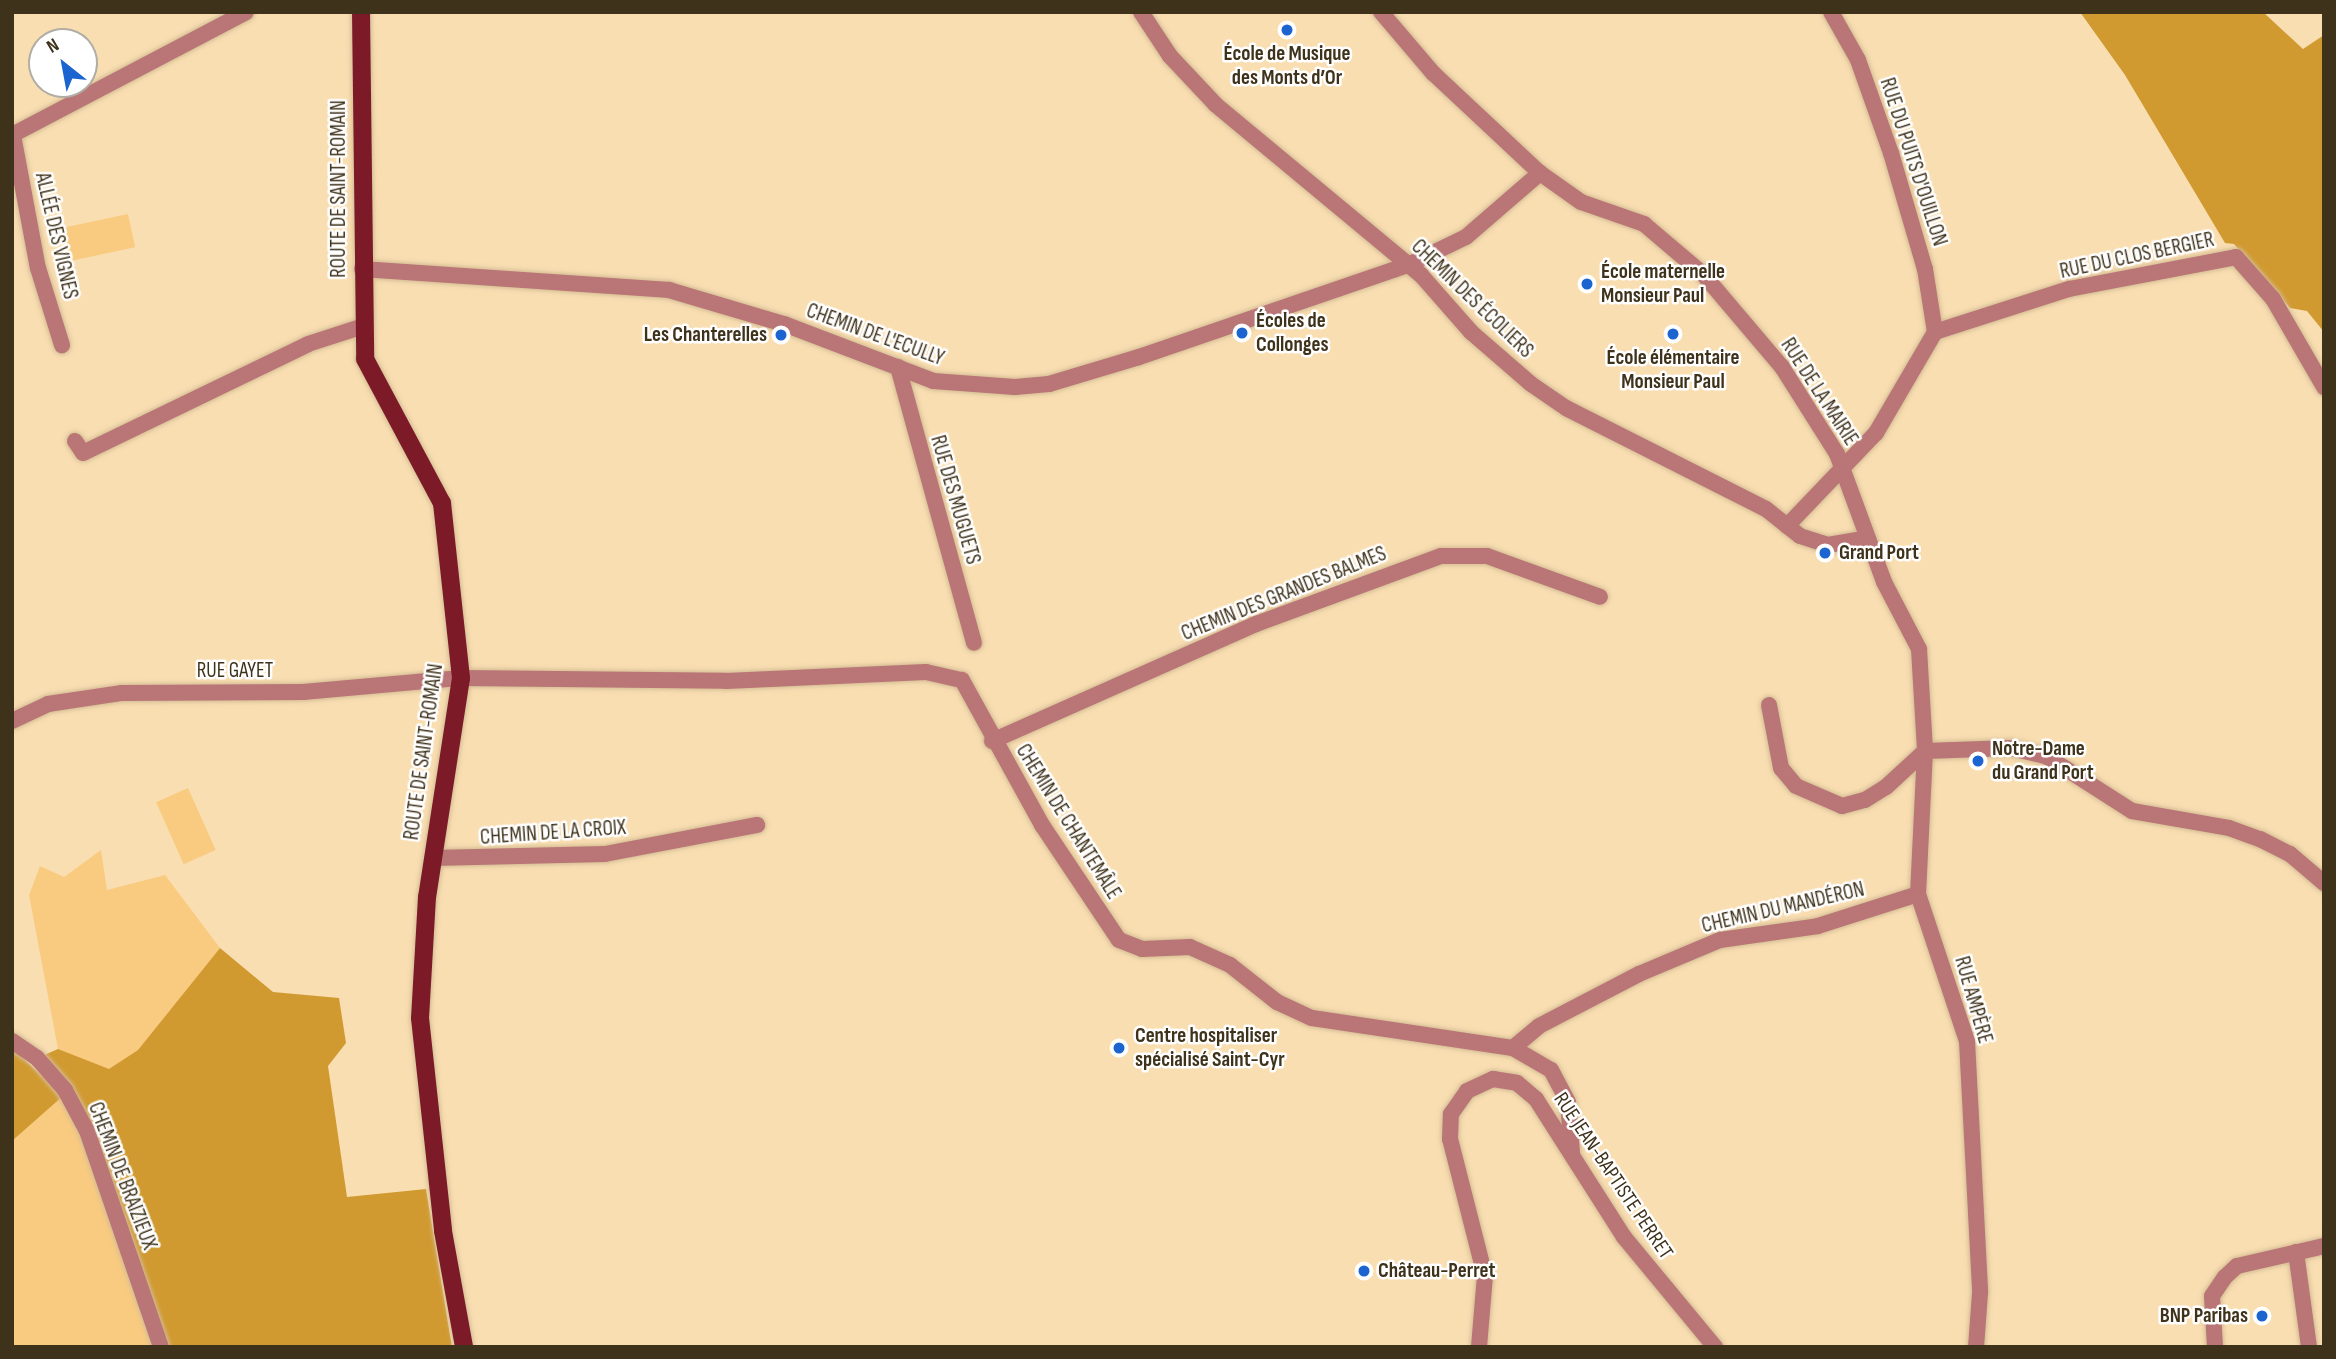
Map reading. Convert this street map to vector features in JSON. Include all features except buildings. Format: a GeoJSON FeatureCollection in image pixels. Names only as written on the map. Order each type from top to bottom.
{"type":"FeatureCollection","features":[{"type":"Feature","properties":{"kind":"main road","name":"ROUTE DE SAINT-ROMAIN"},"geometry":{"type":"LineString","coordinates":[[361,12],[365,359],[442,503],[461,678],[433,858],[420,1018],[443,1231],[464,1347]]}},
{"type":"Feature","properties":{"kind":"street"},"geometry":{"type":"LineString","coordinates":[[13,135],[246,12]]}},
{"type":"Feature","properties":{"kind":"street","name":"CHEMIN DES ÉCOLIERS"},"geometry":{"type":"LineString","coordinates":[[1141,12],[1170,56],[1216,104],[1408,265],[1471,332],[1566,408],[1735,492],[1800,536],[1828,545],[1867,538]]}},
{"type":"Feature","properties":{"kind":"street","name":"RUE DE LA MAIRIE"},"geometry":{"type":"LineString","coordinates":[[1381,12],[1433,73],[1540,173],[1581,202],[1644,224],[1703,274],[1782,367],[1844,470],[1867,538],[1919,649],[1925,751]]}},
{"type":"Feature","properties":{"kind":"street","name":"RUE DU PUITS D'OUILLON"},"geometry":{"type":"LineString","coordinates":[[1831,12],[1858,60],[1891,153],[1925,269],[1935,332]]}},
{"type":"Feature","properties":{"kind":"street","name":"ALLÉE DES VIGNES"},"geometry":{"type":"LineString","coordinates":[[13,135],[38,268],[62,345]]}},
{"type":"Feature","properties":{"kind":"street","name":"CHEMIN DE L'ECULLY"},"geometry":{"type":"LineString","coordinates":[[362,269],[669,290],[722,303],[933,381],[970,387],[1049,384],[1408,265],[1466,237],[1540,173]]}},
{"type":"Feature","properties":{"kind":"street","name":"RUE DU CLOS BERGIER"},"geometry":{"type":"LineString","coordinates":[[1935,332],[2069,289],[2236,257],[2273,299],[2324,387]]}},
{"type":"Feature","properties":{"kind":"street"},"geometry":{"type":"LineString","coordinates":[[75,441],[83,453],[308,345],[364,326]]}},
{"type":"Feature","properties":{"kind":"street"},"geometry":{"type":"LineString","coordinates":[[1787,526],[1844,470],[1876,433],[1935,332]]}},
{"type":"Feature","properties":{"kind":"street","name":"RUE DES MUGUETS"},"geometry":{"type":"LineString","coordinates":[[898,367],[974,643]]}},
{"type":"Feature","properties":{"kind":"street","name":"CHEMIN DES GRANDES BALMES"},"geometry":{"type":"LineString","coordinates":[[992,741],[1256,624],[1441,556],[1487,555],[1600,597]]}},
{"type":"Feature","properties":{"kind":"street","name":"CHEMIN DE CHANTEMÂLE"},"geometry":{"type":"LineString","coordinates":[[461,678],[726,681],[926,672],[962,680],[992,741],[1118,940],[1142,949],[1190,947],[1230,965],[1277,1002],[1311,1018],[1513,1048],[1550,1070],[1568,1102],[1572,1153]]}},
{"type":"Feature","properties":{"kind":"street","name":"RUE GAYET"},"geometry":{"type":"LineString","coordinates":[[12,720],[48,704],[122,693],[303,692],[461,678]]}},
{"type":"Feature","properties":{"kind":"street"},"geometry":{"type":"LineString","coordinates":[[1769,705],[1780,768],[1796,786],[1842,806],[1875,794],[1909,770],[1925,751],[2011,748],[2046,756],[2073,769],[2132,811],[2229,828],[2260,839],[2290,854],[2324,883]]}},
{"type":"Feature","properties":{"kind":"street","name":"RUE AMPÈRE"},"geometry":{"type":"LineString","coordinates":[[1925,751],[1918,894],[1967,1041],[1980,1293],[1976,1347]]}},
{"type":"Feature","properties":{"kind":"street","name":"CHEMIN DE LA CROIX"},"geometry":{"type":"LineString","coordinates":[[433,858],[605,854],[757,825]]}},
{"type":"Feature","properties":{"kind":"street","name":"CHEMIN DU MANDÉRON"},"geometry":{"type":"LineString","coordinates":[[1513,1048],[1539,1026],[1639,974],[1720,940],[1818,926],[1918,894]]}},
{"type":"Feature","properties":{"kind":"street","name":"CHEMIN DE BRAIZIEUX"},"geometry":{"type":"LineString","coordinates":[[12,1041],[37,1058],[65,1090],[87,1131],[161,1347]]}},
{"type":"Feature","properties":{"kind":"street","name":"RUE JEAN-BAPTISTE PERRET"},"geometry":{"type":"LineString","coordinates":[[1479,1347],[1485,1276],[1450,1139],[1451,1114],[1474,1088],[1493,1079],[1517,1083],[1536,1099],[1624,1237],[1715,1347]]}},
{"type":"Feature","properties":{"kind":"street"},"geometry":{"type":"LineString","coordinates":[[2215,1347],[2212,1296],[2225,1277],[2237,1266],[2324,1246]]}},
{"type":"Feature","properties":{"kind":"street"},"geometry":{"type":"LineString","coordinates":[[2296,1252],[2309,1347]]}},
{"type":"Feature","properties":{"kind":"shaded area"},"geometry":{"type":"Polygon","coordinates":[[[2080,12],[2263,12],[2303,49],[2324,35],[2324,332],[2307,311],[2290,308],[2234,244],[2225,243],[2125,75],[2080,12]]]}},
{"type":"Feature","properties":{"kind":"shaded area"},"geometry":{"type":"Polygon","coordinates":[[[128,214],[135,247],[67,262],[60,229],[128,214]]]}},
{"type":"Feature","properties":{"kind":"shaded area"},"geometry":{"type":"Polygon","coordinates":[[[188,788],[216,850],[184,864],[156,802],[188,788]]]}},
{"type":"Feature","properties":{"kind":"shaded area"},"geometry":{"type":"Polygon","coordinates":[[[101,850],[107,890],[165,875],[220,948],[138,1050],[109,1070],[58,1049],[29,895],[40,866],[64,877],[101,850]]]}},
{"type":"Feature","properties":{"kind":"shaded area"},"geometry":{"type":"Polygon","coordinates":[[[220,948],[273,992],[339,998],[346,1043],[328,1066],[347,1197],[426,1189],[452,1347],[169,1347],[92,1130],[42,1056],[58,1049],[109,1069],[138,1050],[220,948]]]}},
{"type":"Feature","properties":{"kind":"shaded area"},"geometry":{"type":"Polygon","coordinates":[[[12,1048],[63,1096],[12,1141],[12,1048]]]}},
{"type":"Feature","properties":{"kind":"shaded area"},"geometry":{"type":"Polygon","coordinates":[[[63,1096],[81,1134],[152,1347],[12,1347],[12,1141],[63,1096]]]}},
{"type":"Feature","properties":{"kind":"place","name":"École de Musique des Monts d’Or"},"geometry":{"type":"Point","coordinates":[1287,30]}},
{"type":"Feature","properties":{"kind":"place","name":"École maternelle Monsieur Paul"},"geometry":{"type":"Point","coordinates":[1587,284]}},
{"type":"Feature","properties":{"kind":"place","name":"Écoles de Collonges"},"geometry":{"type":"Point","coordinates":[1242,333]}},
{"type":"Feature","properties":{"kind":"place","name":"École élémentaire Monsieur Paul"},"geometry":{"type":"Point","coordinates":[1673,334]}},
{"type":"Feature","properties":{"kind":"place","name":"Les Chanterelles"},"geometry":{"type":"Point","coordinates":[781,335]}},
{"type":"Feature","properties":{"kind":"place","name":"Grand Port"},"geometry":{"type":"Point","coordinates":[1825,553]}},
{"type":"Feature","properties":{"kind":"place","name":"Notre-Dame du Grand Port"},"geometry":{"type":"Point","coordinates":[1978,761]}},
{"type":"Feature","properties":{"kind":"place","name":"Centre hospitaliser spécialisé Saint-Cyr"},"geometry":{"type":"Point","coordinates":[1119,1048]}},
{"type":"Feature","properties":{"kind":"place","name":"Château-Perret"},"geometry":{"type":"Point","coordinates":[1364,1271]}},
{"type":"Feature","properties":{"kind":"place","name":"BNP Paribas"},"geometry":{"type":"Point","coordinates":[2262,1316]}}]}
